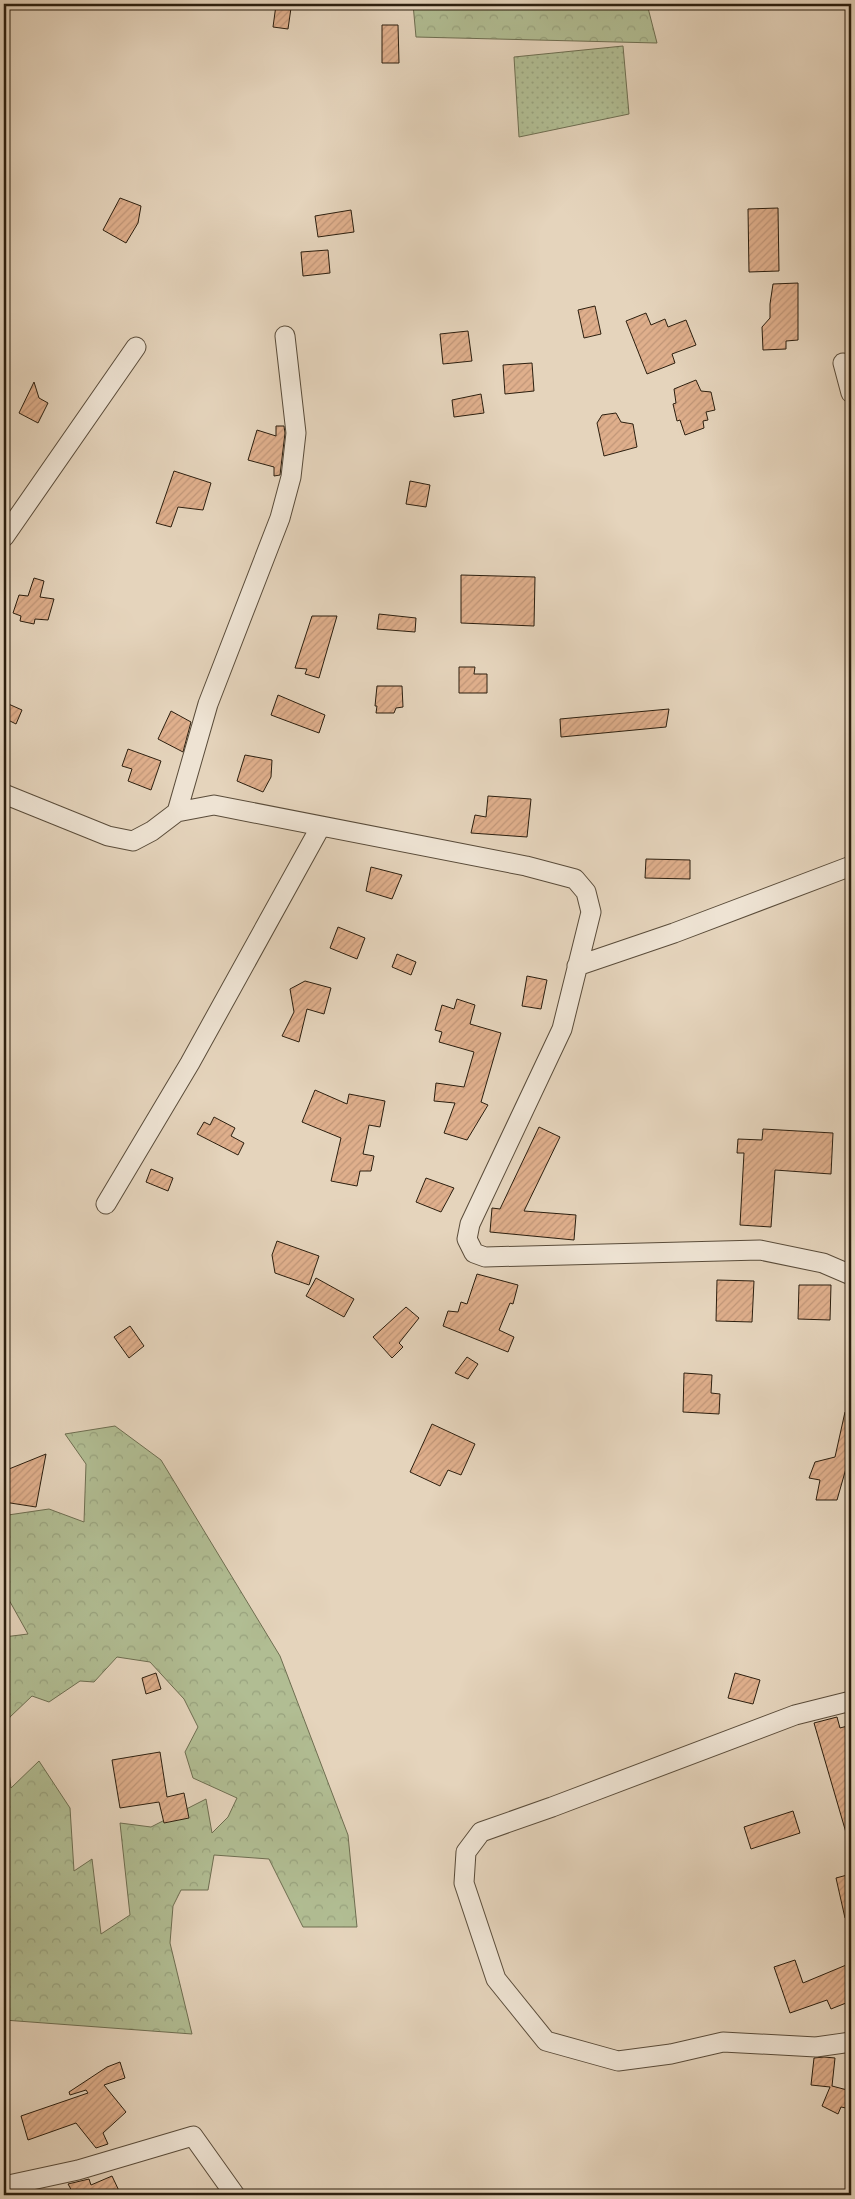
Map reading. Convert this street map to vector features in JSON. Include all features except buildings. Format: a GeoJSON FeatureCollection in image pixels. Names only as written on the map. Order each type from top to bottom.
{"type":"FeatureCollection","features":[{"type":"Feature","properties":{"kind":"street"},"geometry":{"type":"LineString","coordinates":[[177,812],[208,704],[280,518],[291,477],[296,433],[285,336]]}},
{"type":"Feature","properties":{"kind":"street"},"geometry":{"type":"LineString","coordinates":[[4,537],[136,348]]}},
{"type":"Feature","properties":{"kind":"street"},"geometry":{"type":"LineString","coordinates":[[843,363],[851,392]]}},
{"type":"Feature","properties":{"kind":"street"},"geometry":{"type":"LineString","coordinates":[[4,794],[108,836],[133,841],[152,831],[177,812],[214,805],[526,866],[575,879],[586,892],[591,912],[562,1029],[470,1224],[467,1239],[474,1253],[486,1257],[760,1250],[823,1263],[851,1275]]}},
{"type":"Feature","properties":{"kind":"street"},"geometry":{"type":"LineString","coordinates":[[106,1204],[190,1063],[321,826]]}},
{"type":"Feature","properties":{"kind":"street"},"geometry":{"type":"LineString","coordinates":[[577,966],[674,933],[851,866]]}},
{"type":"Feature","properties":{"kind":"street"},"geometry":{"type":"LineString","coordinates":[[851,1701],[795,1715],[481,1832],[466,1852],[464,1883],[496,1979],[546,2041],[618,2061],[672,2054],[723,2042],[816,2047],[851,2042]]}},
{"type":"Feature","properties":{"kind":"street"},"geometry":{"type":"LineString","coordinates":[[4,2186],[78,2170],[194,2136],[235,2195]]}},
{"type":"Feature","properties":{"kind":"green space"},"geometry":{"type":"Polygon","coordinates":[[[413,4],[647,4],[657,43],[416,37],[413,4]]]}},
{"type":"Feature","properties":{"kind":"green space"},"geometry":{"type":"Polygon","coordinates":[[[623,46],[629,114],[519,137],[514,57],[623,46]]]}},
{"type":"Feature","properties":{"kind":"green space"},"geometry":{"type":"Polygon","coordinates":[[[115,1426],[161,1460],[280,1656],[348,1835],[357,1927],[303,1927],[269,1859],[214,1855],[208,1890],[181,1890],[173,1906],[170,1943],[192,2034],[4,2020],[4,1750],[6,1750],[11,1788],[39,1761],[70,1808],[74,1871],[92,1859],[101,1934],[130,1915],[120,1823],[151,1827],[206,1799],[212,1833],[228,1817],[237,1798],[193,1778],[185,1752],[198,1727],[184,1699],[150,1662],[117,1657],[94,1682],[80,1681],[49,1702],[32,1696],[10,1717],[4,1728],[4,1637],[28,1634],[4,1591],[4,1536],[8,1515],[49,1509],[84,1522],[86,1464],[65,1434],[115,1426]]]}}]}
